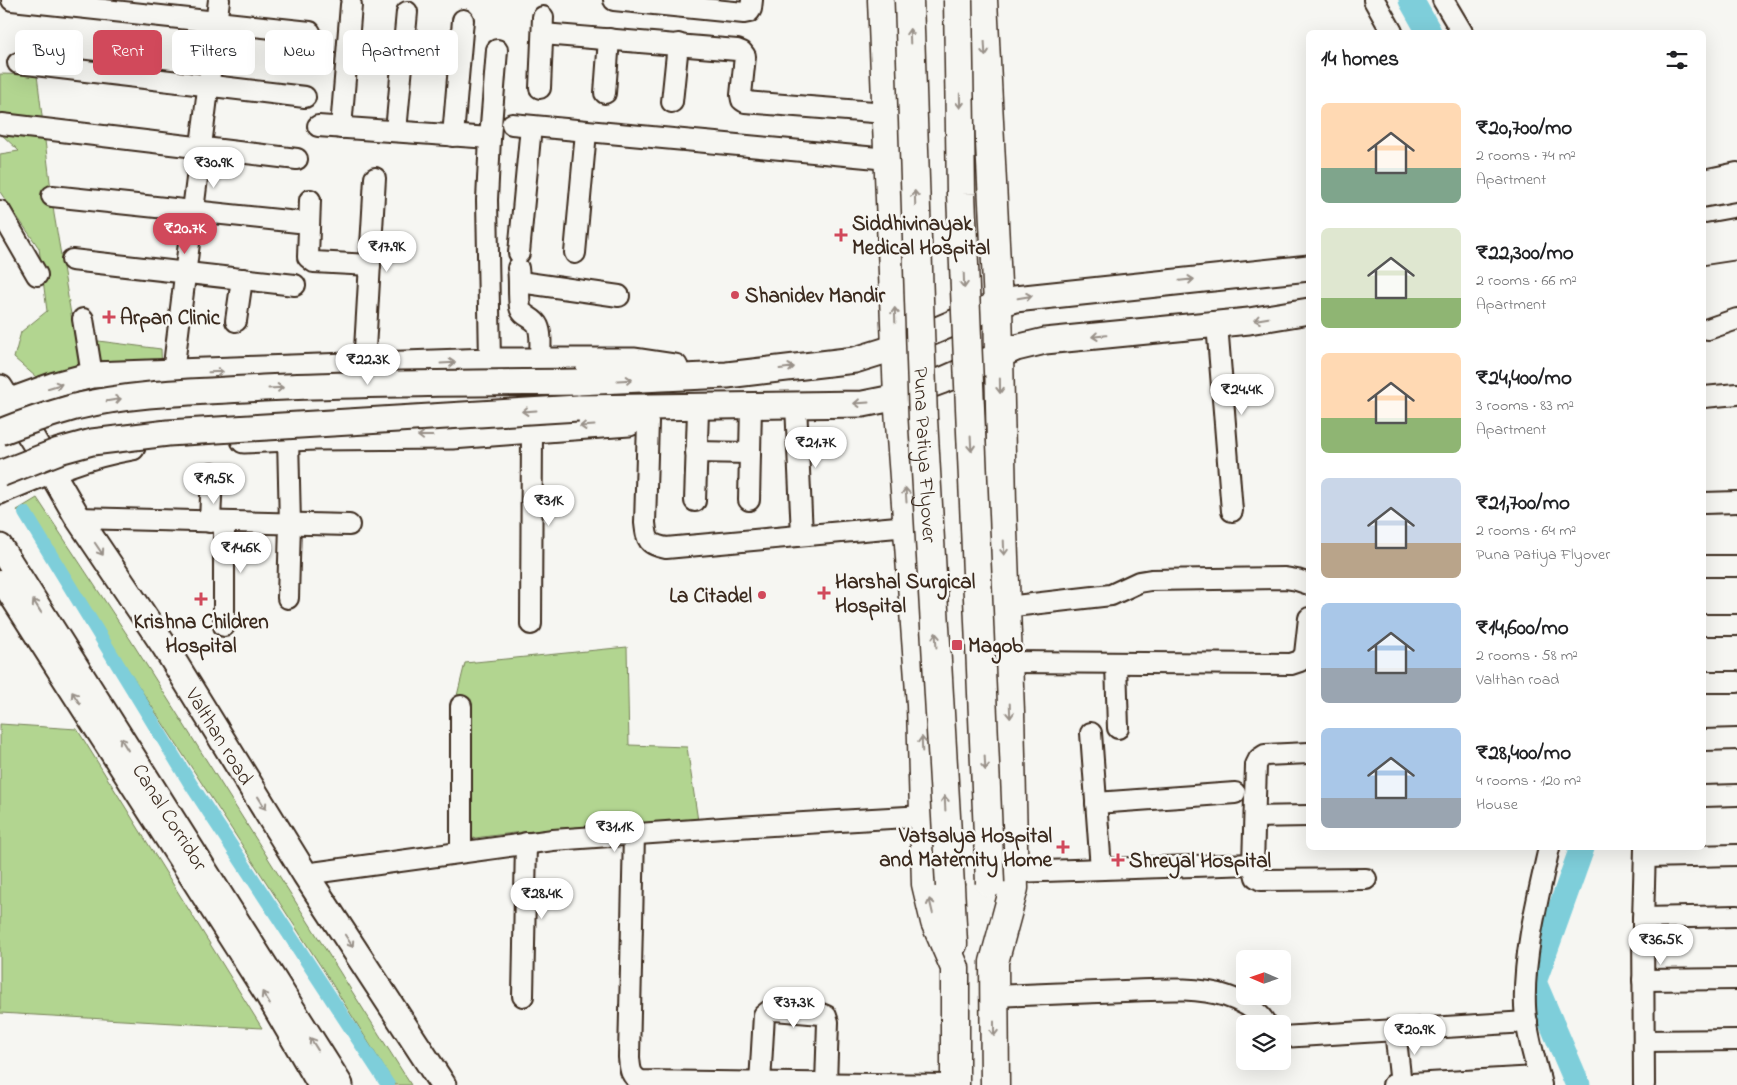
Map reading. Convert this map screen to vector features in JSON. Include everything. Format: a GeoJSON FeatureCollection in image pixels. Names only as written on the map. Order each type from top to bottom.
{"type":"FeatureCollection","features":[{"type":"Feature","properties":{"kind":"highway"},"geometry":{"type":"LineString","coordinates":[[882,0],[898,397],[921,705],[926,884],[935,922],[955,968]]}},
{"type":"Feature","properties":{"kind":"highway","name":"Puna Patiya Flyover"},"geometry":{"type":"LineString","coordinates":[[909,0],[923,419],[955,968],[954,1085]]}},
{"type":"Feature","properties":{"kind":"highway"},"geometry":{"type":"LineString","coordinates":[[958,0],[961,194],[1002,877]]}},
{"type":"Feature","properties":{"kind":"highway"},"geometry":{"type":"LineString","coordinates":[[983,0],[998,304],[1002,505],[1008,662],[1002,877],[994,962],[994,1085]]}},
{"type":"Feature","properties":{"kind":"main road"},"geometry":{"type":"LineString","coordinates":[[1706,194],[1737,188]]}},
{"type":"Feature","properties":{"kind":"main road"},"geometry":{"type":"LineString","coordinates":[[1706,237],[1737,231]]}},
{"type":"Feature","properties":{"kind":"main road"},"geometry":{"type":"LineString","coordinates":[[0,432],[33,419],[77,407],[167,394],[309,386],[577,382],[727,376],[855,360],[897,347],[998,304],[1030,296],[1306,268]]}},
{"type":"Feature","properties":{"kind":"main road"},"geometry":{"type":"LineString","coordinates":[[0,474],[92,442],[159,434],[578,408],[863,404],[898,397],[941,382],[1016,348],[1045,341],[1249,321],[1306,312]]}},
{"type":"Feature","properties":{"kind":"main road"},"geometry":{"type":"LineString","coordinates":[[3,398],[92,376],[490,361],[635,361],[727,376]]}},
{"type":"Feature","properties":{"kind":"main road","name":"Valthan road"},"geometry":{"type":"LineString","coordinates":[[3,398],[34,440],[78,518],[165,647],[305,874],[443,1085]]}},
{"type":"Feature","properties":{"kind":"main road"},"geometry":{"type":"LineString","coordinates":[[0,491],[50,470],[108,451],[135,446],[315,436],[452,436],[648,422],[722,406]]}},
{"type":"Feature","properties":{"kind":"main road","name":"Canal Corridor"},"geometry":{"type":"LineString","coordinates":[[0,547],[340,1085]]}},
{"type":"Feature","properties":{"kind":"street"},"geometry":{"type":"LineString","coordinates":[[12,0],[291,30]]}},
{"type":"Feature","properties":{"kind":"street"},"geometry":{"type":"LineString","coordinates":[[173,373],[219,0]]}},
{"type":"Feature","properties":{"kind":"street"},"geometry":{"type":"LineString","coordinates":[[614,0],[683,3],[744,13],[749,12],[751,9],[752,0]]}},
{"type":"Feature","properties":{"kind":"street"},"geometry":{"type":"LineString","coordinates":[[1374,0],[1391,30]]}},
{"type":"Feature","properties":{"kind":"street"},"geometry":{"type":"LineString","coordinates":[[1443,0],[1461,30]]}},
{"type":"Feature","properties":{"kind":"street"},"geometry":{"type":"LineString","coordinates":[[341,128],[351,5]]}},
{"type":"Feature","properties":{"kind":"street"},"geometry":{"type":"LineString","coordinates":[[396,131],[407,12]]}},
{"type":"Feature","properties":{"kind":"street"},"geometry":{"type":"LineString","coordinates":[[453,136],[463,20]]}},
{"type":"Feature","properties":{"kind":"street"},"geometry":{"type":"LineString","coordinates":[[540,88],[543,26],[609,39],[737,50],[745,56],[741,95],[742,100],[745,102],[886,113]]}},
{"type":"Feature","properties":{"kind":"street"},"geometry":{"type":"LineString","coordinates":[[605,93],[609,39]]}},
{"type":"Feature","properties":{"kind":"street"},"geometry":{"type":"LineString","coordinates":[[672,102],[678,44]]}},
{"type":"Feature","properties":{"kind":"street"},"geometry":{"type":"LineString","coordinates":[[490,361],[487,200],[497,50]]}},
{"type":"Feature","properties":{"kind":"street"},"geometry":{"type":"LineString","coordinates":[[83,71],[304,97]]}},
{"type":"Feature","properties":{"kind":"street"},"geometry":{"type":"LineString","coordinates":[[2,124],[297,160]]}},
{"type":"Feature","properties":{"kind":"street"},"geometry":{"type":"LineString","coordinates":[[540,361],[538,325],[532,318],[523,314],[520,308],[521,125],[888,159]]}},
{"type":"Feature","properties":{"kind":"street"},"geometry":{"type":"LineString","coordinates":[[318,126],[490,138]]}},
{"type":"Feature","properties":{"kind":"street"},"geometry":{"type":"LineString","coordinates":[[575,253],[586,132]]}},
{"type":"Feature","properties":{"kind":"street"},"geometry":{"type":"LineString","coordinates":[[1706,180],[1737,173]]}},
{"type":"Feature","properties":{"kind":"street"},"geometry":{"type":"LineString","coordinates":[[364,366],[375,178]]}},
{"type":"Feature","properties":{"kind":"street"},"geometry":{"type":"LineString","coordinates":[[52,196],[298,222]]}},
{"type":"Feature","properties":{"kind":"street"},"geometry":{"type":"LineString","coordinates":[[310,200],[308,257],[310,260],[314,262],[370,265]]}},
{"type":"Feature","properties":{"kind":"street"},"geometry":{"type":"LineString","coordinates":[[1,216],[36,275]]}},
{"type":"Feature","properties":{"kind":"street"},"geometry":{"type":"LineString","coordinates":[[1706,254],[1737,249]]}},
{"type":"Feature","properties":{"kind":"street"},"geometry":{"type":"LineString","coordinates":[[1251,273],[1306,259]]}},
{"type":"Feature","properties":{"kind":"street"},"geometry":{"type":"LineString","coordinates":[[72,260],[295,285]]}},
{"type":"Feature","properties":{"kind":"street"},"geometry":{"type":"LineString","coordinates":[[519,268],[619,296]]}},
{"type":"Feature","properties":{"kind":"street"},"geometry":{"type":"LineString","coordinates":[[236,321],[242,279]]}},
{"type":"Feature","properties":{"kind":"street"},"geometry":{"type":"LineString","coordinates":[[83,319],[92,376]]}},
{"type":"Feature","properties":{"kind":"street"},"geometry":{"type":"LineString","coordinates":[[1708,329],[1737,320]]}},
{"type":"Feature","properties":{"kind":"street"},"geometry":{"type":"LineString","coordinates":[[1217,324],[1232,511]]}},
{"type":"Feature","properties":{"kind":"street"},"geometry":{"type":"LineString","coordinates":[[1706,397],[1737,394]]}},
{"type":"Feature","properties":{"kind":"street"},"geometry":{"type":"LineString","coordinates":[[796,405],[802,535]]}},
{"type":"Feature","properties":{"kind":"street"},"geometry":{"type":"LineString","coordinates":[[749,500],[751,406]]}},
{"type":"Feature","properties":{"kind":"street"},"geometry":{"type":"LineString","coordinates":[[695,501],[698,411]]}},
{"type":"Feature","properties":{"kind":"street"},"geometry":{"type":"LineString","coordinates":[[648,422],[645,523],[646,537],[652,545],[666,548],[908,526]]}},
{"type":"Feature","properties":{"kind":"street"},"geometry":{"type":"LineString","coordinates":[[531,624],[532,430]]}},
{"type":"Feature","properties":{"kind":"street"},"geometry":{"type":"LineString","coordinates":[[288,438],[290,524],[288,598]]}},
{"type":"Feature","properties":{"kind":"street"},"geometry":{"type":"LineString","coordinates":[[696,452],[750,453]]}},
{"type":"Feature","properties":{"kind":"street"},"geometry":{"type":"LineString","coordinates":[[212,473],[224,626]]}},
{"type":"Feature","properties":{"kind":"street"},"geometry":{"type":"LineString","coordinates":[[1706,503],[1737,502]]}},
{"type":"Feature","properties":{"kind":"street"},"geometry":{"type":"LineString","coordinates":[[78,518],[349,525]]}},
{"type":"Feature","properties":{"kind":"street"},"geometry":{"type":"LineString","coordinates":[[1706,566],[1737,566]]}},
{"type":"Feature","properties":{"kind":"street"},"geometry":{"type":"LineString","coordinates":[[1006,607],[1111,595],[1139,582],[1151,580],[1285,578],[1306,583]]}},
{"type":"Feature","properties":{"kind":"street"},"geometry":{"type":"LineString","coordinates":[[0,581],[261,988],[318,1085]]}},
{"type":"Feature","properties":{"kind":"street"},"geometry":{"type":"LineString","coordinates":[[1706,626],[1737,625]]}},
{"type":"Feature","properties":{"kind":"street"},"geometry":{"type":"LineString","coordinates":[[1008,662],[1291,664],[1304,667],[1306,645]]}},
{"type":"Feature","properties":{"kind":"street"},"geometry":{"type":"LineString","coordinates":[[1116,662],[1118,728]]}},
{"type":"Feature","properties":{"kind":"street"},"geometry":{"type":"LineString","coordinates":[[1706,682],[1737,682]]}},
{"type":"Feature","properties":{"kind":"street"},"geometry":{"type":"LineString","coordinates":[[461,706],[461,852]]}},
{"type":"Feature","properties":{"kind":"street"},"geometry":{"type":"LineString","coordinates":[[1091,734],[1101,869]]}},
{"type":"Feature","properties":{"kind":"street"},"geometry":{"type":"LineString","coordinates":[[1706,740],[1737,739]]}},
{"type":"Feature","properties":{"kind":"street"},"geometry":{"type":"LineString","coordinates":[[1306,754],[1265,755],[1259,758],[1256,765],[1256,817],[1253,864],[1256,877],[1261,880],[1366,879]]}},
{"type":"Feature","properties":{"kind":"street"},"geometry":{"type":"LineString","coordinates":[[1096,803],[1235,793]]}},
{"type":"Feature","properties":{"kind":"street"},"geometry":{"type":"LineString","coordinates":[[1706,796],[1737,795]]}},
{"type":"Feature","properties":{"kind":"street"},"geometry":{"type":"LineString","coordinates":[[305,874],[526,843],[634,834],[924,816]]}},
{"type":"Feature","properties":{"kind":"street"},"geometry":{"type":"LineString","coordinates":[[1256,817],[1306,816]]}},
{"type":"Feature","properties":{"kind":"street"},"geometry":{"type":"LineString","coordinates":[[634,834],[630,1070],[634,1078],[641,1081],[705,1084],[948,1085]]}},
{"type":"Feature","properties":{"kind":"street"},"geometry":{"type":"LineString","coordinates":[[523,996],[526,843]]}},
{"type":"Feature","properties":{"kind":"street"},"geometry":{"type":"LineString","coordinates":[[1395,1030],[1398,1085],[1540,1081],[1526,1022],[1525,982],[1536,907],[1549,850]]}},
{"type":"Feature","properties":{"kind":"street"},"geometry":{"type":"LineString","coordinates":[[1644,1085],[1643,918],[1645,852],[1737,854]]}},
{"type":"Feature","properties":{"kind":"street"},"geometry":{"type":"LineString","coordinates":[[1002,877],[1101,869],[1253,864]]}},
{"type":"Feature","properties":{"kind":"street"},"geometry":{"type":"LineString","coordinates":[[1643,918],[1737,916]]}},
{"type":"Feature","properties":{"kind":"street"},"geometry":{"type":"LineString","coordinates":[[1644,980],[1737,980]]}},
{"type":"Feature","properties":{"kind":"street"},"geometry":{"type":"LineString","coordinates":[[994,996],[1168,989],[1198,991],[1226,996],[1245,1004],[1258,1015]]}},
{"type":"Feature","properties":{"kind":"street"},"geometry":{"type":"LineString","coordinates":[[760,1083],[764,1015],[768,1011],[775,1010],[826,1016],[828,1022],[826,1084]]}},
{"type":"Feature","properties":{"kind":"street"},"geometry":{"type":"LineString","coordinates":[[1291,1036],[1526,1022]]}},
{"type":"Feature","properties":{"kind":"street"},"geometry":{"type":"LineString","coordinates":[[1644,1040],[1737,1040]]}},
{"type":"Feature","properties":{"kind":"green space"},"geometry":{"type":"Polygon","coordinates":[[[0,74],[37,75],[54,214],[75,338],[161,349],[162,370],[43,383],[14,358],[21,332],[47,311],[39,248],[0,192],[0,154],[19,151],[0,133],[0,74]]]}},
{"type":"Feature","properties":{"kind":"green space"},"geometry":{"type":"Polygon","coordinates":[[[37,498],[130,639],[411,1085],[395,1085],[324,971],[74,587],[17,510],[37,498]]]}},
{"type":"Feature","properties":{"kind":"green space"},"geometry":{"type":"Polygon","coordinates":[[[627,647],[629,745],[687,747],[698,821],[543,830],[450,842],[454,708],[465,663],[627,647]]]}},
{"type":"Feature","properties":{"kind":"green space"},"geometry":{"type":"Polygon","coordinates":[[[0,724],[77,729],[262,1028],[0,1013],[0,724]]]}},
{"type":"Feature","properties":{"kind":"waterway"},"geometry":{"type":"LineString","coordinates":[[1411,0],[1428,30]]}},
{"type":"Feature","properties":{"kind":"waterway"},"geometry":{"type":"LineString","coordinates":[[25,513],[190,783],[388,1085]]}},
{"type":"Feature","properties":{"kind":"waterway"},"geometry":{"type":"LineString","coordinates":[[1578,1085],[1534,982],[1581,850]]}},
{"type":"Feature","properties":{"kind":"place","name":"Siddhivinayak Medical Hospital"},"geometry":{"type":"Point","coordinates":[841,235]}},
{"type":"Feature","properties":{"kind":"place","name":"Shanidev Mandir"},"geometry":{"type":"Point","coordinates":[735,295]}},
{"type":"Feature","properties":{"kind":"place","name":"Arpan Clinic"},"geometry":{"type":"Point","coordinates":[109,317]}},
{"type":"Feature","properties":{"kind":"place","name":"Harshal Surgical Hospital"},"geometry":{"type":"Point","coordinates":[824,593]}},
{"type":"Feature","properties":{"kind":"place","name":"La Citadel"},"geometry":{"type":"Point","coordinates":[762,595]}},
{"type":"Feature","properties":{"kind":"place","name":"Krishna Children Hospital"},"geometry":{"type":"Point","coordinates":[201,599]}},
{"type":"Feature","properties":{"kind":"place","name":"Magob"},"geometry":{"type":"Point","coordinates":[957,645]}},
{"type":"Feature","properties":{"kind":"place","name":"Vatsalya Hospital and Maternity Home"},"geometry":{"type":"Point","coordinates":[1063,847]}},
{"type":"Feature","properties":{"kind":"place","name":"Shreyal Hospital"},"geometry":{"type":"Point","coordinates":[1118,860]}}]}
